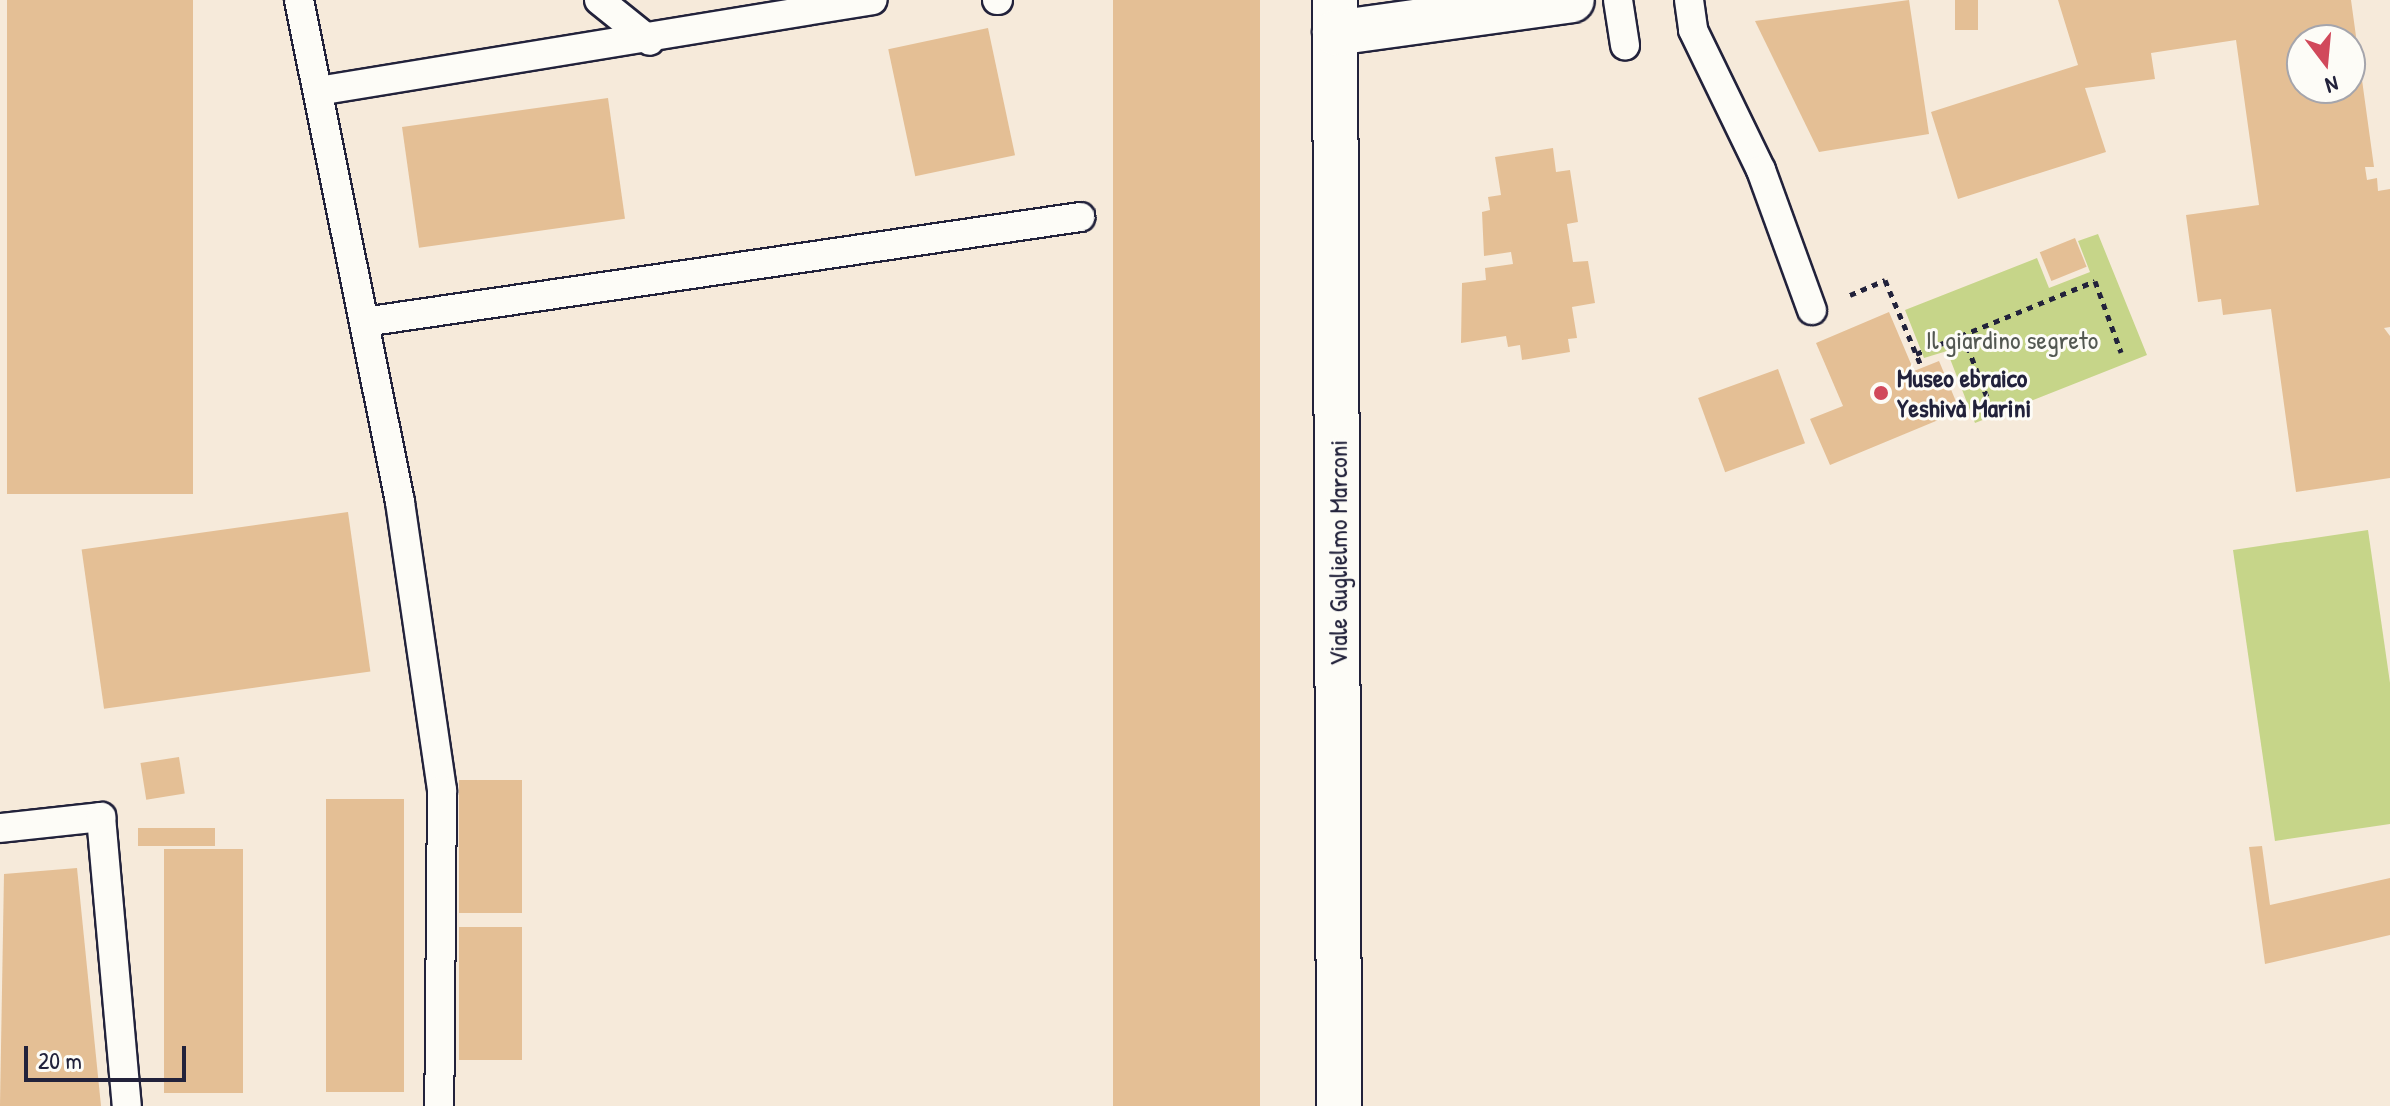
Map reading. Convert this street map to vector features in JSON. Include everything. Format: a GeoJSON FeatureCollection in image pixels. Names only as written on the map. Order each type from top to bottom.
{"type":"FeatureCollection","features":[{"type":"Feature","properties":{"kind":"street"},"geometry":{"type":"LineString","coordinates":[[1335,16],[1572,0]]}},
{"type":"Feature","properties":{"kind":"street","name":"Viale Guglielmo Marconi"},"geometry":{"type":"LineString","coordinates":[[1335,16],[1339,1106]]}},
{"type":"Feature","properties":{"kind":"lane"},"geometry":{"type":"LineString","coordinates":[[299,0],[364,322],[442,790],[439,1106]]}},
{"type":"Feature","properties":{"kind":"lane"},"geometry":{"type":"LineString","coordinates":[[599,0],[650,41]]}},
{"type":"Feature","properties":{"kind":"lane"},"geometry":{"type":"LineString","coordinates":[[318,91],[650,41],[873,0]]}},
{"type":"Feature","properties":{"kind":"lane"},"geometry":{"type":"LineString","coordinates":[[1618,0],[1625,45]]}},
{"type":"Feature","properties":{"kind":"lane"},"geometry":{"type":"LineString","coordinates":[[1689,0],[1693,30],[1761,170],[1812,310]]}},
{"type":"Feature","properties":{"kind":"lane"},"geometry":{"type":"LineString","coordinates":[[364,322],[1080,217]]}},
{"type":"Feature","properties":{"kind":"lane"},"geometry":{"type":"LineString","coordinates":[[0,828],[101,817],[127,1106]]}},
{"type":"Feature","properties":{"kind":"path"},"geometry":{"type":"LineString","coordinates":[[1812,310],[1885,280],[1922,368]]}},
{"type":"Feature","properties":{"kind":"path"},"geometry":{"type":"LineString","coordinates":[[1916,354],[2095,281],[2121,352]]}},
{"type":"Feature","properties":{"kind":"path"},"geometry":{"type":"LineString","coordinates":[[1963,335],[1990,405]]}},
{"type":"Feature","properties":{"kind":"green space","name":"Il giardino segreto"},"geometry":{"type":"Polygon","coordinates":[[[2098,234],[2147,355],[1975,423],[1947,351],[1924,358],[1905,310],[2037,258],[2049,288],[2090,272],[2078,241],[2098,234]]]}},
{"type":"Feature","properties":{"kind":"green space"},"geometry":{"type":"Polygon","coordinates":[[[2368,530],[2390,683],[2390,824],[2275,841],[2233,550],[2368,530]]]}},
{"type":"Feature","properties":{"kind":"building"},"geometry":{"type":"Polygon","coordinates":[[[7,0],[193,0],[193,494],[7,494],[7,0]]]}},
{"type":"Feature","properties":{"kind":"building"},"geometry":{"type":"Polygon","coordinates":[[[1113,0],[1260,0],[1260,1106],[1113,1106],[1113,0]]]}},
{"type":"Feature","properties":{"kind":"building"},"geometry":{"type":"Polygon","coordinates":[[[1909,0],[1929,134],[1819,152],[1755,21],[1909,0]]]}},
{"type":"Feature","properties":{"kind":"building"},"geometry":{"type":"Polygon","coordinates":[[[1955,0],[1978,0],[1978,30],[1955,30],[1955,0]]]}},
{"type":"Feature","properties":{"kind":"building"},"geometry":{"type":"Polygon","coordinates":[[[2058,0],[2351,0],[2354,24],[2286,24],[2286,104],[2365,104],[2374,167],[2365,167],[2367,180],[2377,178],[2378,191],[2390,189],[2390,327],[2384,328],[2390,336],[2390,478],[2296,492],[2271,309],[2223,315],[2221,299],[2198,302],[2186,215],[2259,205],[2236,40],[2151,53],[2155,79],[2085,88],[2106,152],[1958,199],[1931,112],[2078,65],[2058,0]]]}},
{"type":"Feature","properties":{"kind":"building"},"geometry":{"type":"Polygon","coordinates":[[[988,28],[1015,155],[915,176],[888,49],[988,28]]]}},
{"type":"Feature","properties":{"kind":"building"},"geometry":{"type":"Polygon","coordinates":[[[608,98],[625,219],[419,248],[402,127],[608,98]]]}},
{"type":"Feature","properties":{"kind":"building"},"geometry":{"type":"Polygon","coordinates":[[[1553,148],[1556,172],[1570,170],[1578,222],[1567,224],[1573,262],[1588,261],[1595,303],[1572,307],[1577,338],[1568,339],[1570,352],[1522,360],[1520,345],[1508,347],[1506,336],[1461,343],[1462,283],[1486,280],[1485,268],[1513,264],[1511,252],[1484,256],[1482,212],[1490,210],[1488,197],[1501,195],[1495,157],[1553,148]]]}},
{"type":"Feature","properties":{"kind":"building"},"geometry":{"type":"Polygon","coordinates":[[[2075,238],[2087,267],[2051,281],[2040,252],[2075,238]]]}},
{"type":"Feature","properties":{"kind":"building"},"geometry":{"type":"Polygon","coordinates":[[[1889,312],[1914,371],[1939,361],[1960,411],[1830,465],[1810,419],[1843,406],[1816,343],[1889,312]]]}},
{"type":"Feature","properties":{"kind":"building"},"geometry":{"type":"Polygon","coordinates":[[[1778,369],[1805,443],[1725,472],[1698,398],[1778,369]]]}},
{"type":"Feature","properties":{"kind":"building"},"geometry":{"type":"Polygon","coordinates":[[[348,512],[370,671],[104,709],[82,549],[348,512]]]}},
{"type":"Feature","properties":{"kind":"building"},"geometry":{"type":"Polygon","coordinates":[[[179,757],[185,794],[146,800],[140,763],[179,757]]]}},
{"type":"Feature","properties":{"kind":"building"},"geometry":{"type":"Polygon","coordinates":[[[459,780],[522,780],[522,913],[459,913],[459,780]]]}},
{"type":"Feature","properties":{"kind":"building"},"geometry":{"type":"Polygon","coordinates":[[[326,799],[404,799],[404,1092],[326,1092],[326,799]]]}},
{"type":"Feature","properties":{"kind":"building"},"geometry":{"type":"Polygon","coordinates":[[[138,828],[215,828],[215,846],[138,846],[138,828]]]}},
{"type":"Feature","properties":{"kind":"building"},"geometry":{"type":"Polygon","coordinates":[[[2262,846],[2270,905],[2390,878],[2390,935],[2265,964],[2249,847],[2262,846]]]}},
{"type":"Feature","properties":{"kind":"building"},"geometry":{"type":"Polygon","coordinates":[[[164,849],[243,849],[243,1093],[164,1093],[164,849]]]}},
{"type":"Feature","properties":{"kind":"building"},"geometry":{"type":"Polygon","coordinates":[[[77,868],[101,1106],[0,1106],[4,874],[77,868]]]}},
{"type":"Feature","properties":{"kind":"building"},"geometry":{"type":"Polygon","coordinates":[[[459,927],[522,927],[522,1060],[459,1060],[459,927]]]}},
{"type":"Feature","properties":{"kind":"place","name":"Museo ebraico Yeshivà Marini"},"geometry":{"type":"Point","coordinates":[1881,393]}}]}
